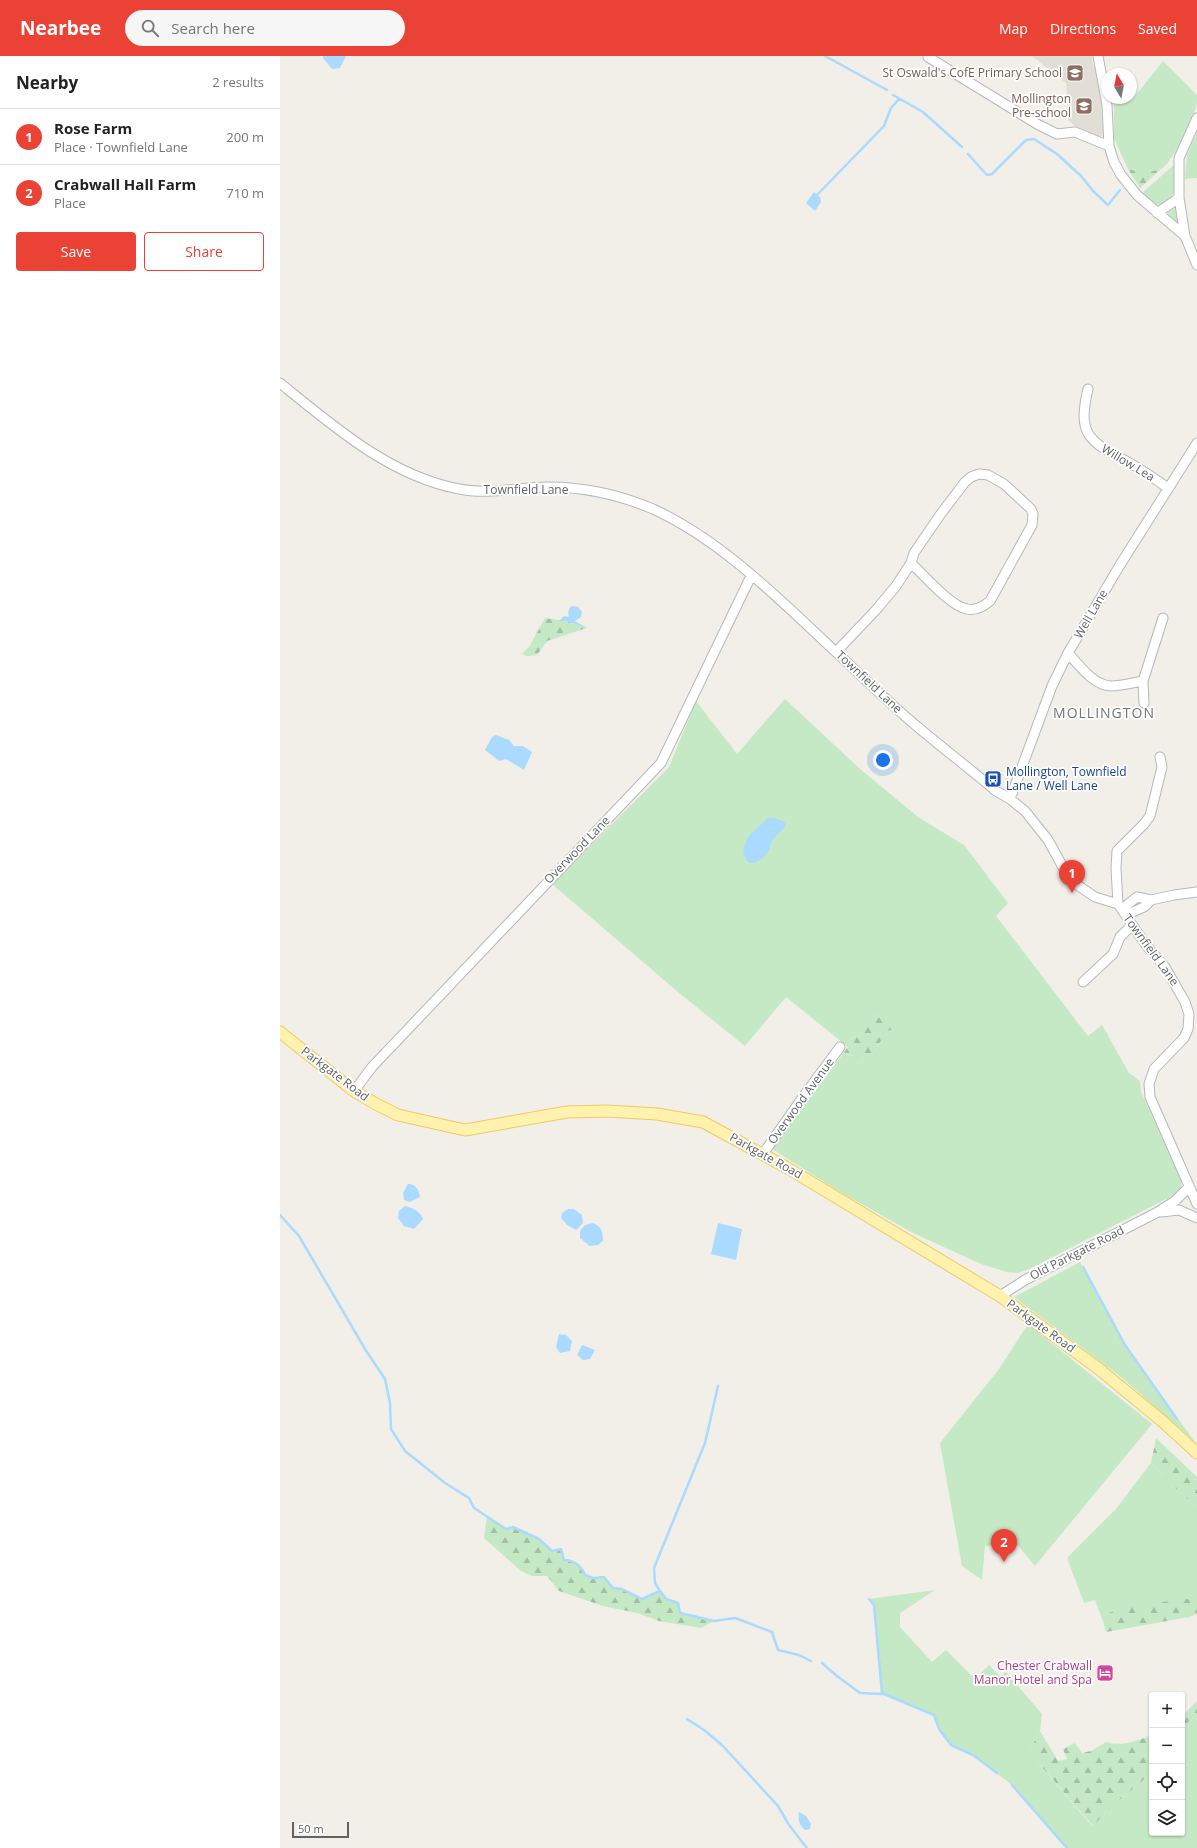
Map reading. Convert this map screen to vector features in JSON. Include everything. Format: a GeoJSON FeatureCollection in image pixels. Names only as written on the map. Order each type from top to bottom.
{"type":"FeatureCollection","features":[{"type":"Feature","properties":{"kind":"main road","name":"Parkgate Road"},"geometry":{"type":"LineString","coordinates":[[280,1032],[354,1091],[376,1104],[398,1115],[465,1130],[567,1112],[615,1111],[676,1116],[702,1122],[786,1166],[1000,1296],[1099,1369],[1162,1420],[1197,1453]]}},
{"type":"Feature","properties":{"kind":"street"},"geometry":{"type":"LineString","coordinates":[[1098,56],[1107,105],[1109,146],[1114,162],[1121,175],[1137,195],[1185,236]]}},
{"type":"Feature","properties":{"kind":"street"},"geometry":{"type":"LineString","coordinates":[[928,57],[1057,134],[1075,132],[1109,146]]}},
{"type":"Feature","properties":{"kind":"street"},"geometry":{"type":"LineString","coordinates":[[1197,118],[1180,158],[1179,198],[1185,236],[1197,265]]}},
{"type":"Feature","properties":{"kind":"street"},"geometry":{"type":"LineString","coordinates":[[1157,213],[1179,198]]}},
{"type":"Feature","properties":{"kind":"street","name":"Townfield Lane"},"geometry":{"type":"LineString","coordinates":[[280,383],[319,415],[400,469],[460,489],[490,491],[550,487],[606,492],[653,510],[698,534],[725,553],[794,612],[913,723],[996,791],[1010,798],[1025,811],[1048,840],[1070,880],[1095,897],[1122,909],[1132,925],[1169,973],[1186,1002],[1189,1014],[1188,1029],[1184,1038],[1161,1060],[1154,1069],[1149,1084],[1150,1097],[1197,1204]]}},
{"type":"Feature","properties":{"kind":"street","name":"Willow Lea"},"geometry":{"type":"LineString","coordinates":[[1088,389],[1084,408],[1085,424],[1090,436],[1100,447],[1140,469],[1168,488]]}},
{"type":"Feature","properties":{"kind":"street","name":"Well Lane"},"geometry":{"type":"LineString","coordinates":[[1010,798],[1052,686],[1068,653],[1120,565],[1197,443]]}},
{"type":"Feature","properties":{"kind":"street"},"geometry":{"type":"LineString","coordinates":[[836,652],[876,610],[911,563],[914,553],[940,515],[965,482],[971,477],[979,474],[988,475],[1004,484],[1031,509],[1033,514],[1032,525],[990,601],[983,606],[969,610],[961,607],[950,600],[911,563]]}},
{"type":"Feature","properties":{"kind":"street","name":"Overwood Lane"},"geometry":{"type":"LineString","coordinates":[[354,1091],[378,1061],[661,763],[751,576]]}},
{"type":"Feature","properties":{"kind":"street"},"geometry":{"type":"LineString","coordinates":[[1144,703],[1143,681],[1163,618]]}},
{"type":"Feature","properties":{"kind":"street"},"geometry":{"type":"LineString","coordinates":[[1068,653],[1087,673],[1098,681],[1110,686],[1143,681]]}},
{"type":"Feature","properties":{"kind":"street"},"geometry":{"type":"LineString","coordinates":[[1122,909],[1116,868],[1117,851],[1150,816],[1162,766],[1160,757]]}},
{"type":"Feature","properties":{"kind":"street"},"geometry":{"type":"LineString","coordinates":[[1122,909],[1136,897],[1151,900],[1197,892]]}},
{"type":"Feature","properties":{"kind":"street"},"geometry":{"type":"LineString","coordinates":[[1083,982],[1113,954],[1120,937],[1132,925]]}},
{"type":"Feature","properties":{"kind":"street","name":"Overwood Avenue"},"geometry":{"type":"LineString","coordinates":[[763,1154],[840,1047]]}},
{"type":"Feature","properties":{"kind":"street","name":"Old Parkgate Road"},"geometry":{"type":"LineString","coordinates":[[1000,1296],[1025,1280],[1156,1213],[1175,1201],[1189,1186]]}},
{"type":"Feature","properties":{"kind":"street","name":"Old Parkgate Road"},"geometry":{"type":"LineString","coordinates":[[1156,1213],[1179,1210],[1197,1218]]}},
{"type":"Feature","properties":{"kind":"shaded area"},"geometry":{"type":"Polygon","coordinates":[[[1032,56],[1091,56],[1100,89],[1103,133],[1101,137],[1099,138],[1075,126],[1068,120],[1066,83],[1032,56]]]}},
{"type":"Feature","properties":{"kind":"green space"},"geometry":{"type":"Polygon","coordinates":[[[1163,61],[1197,95],[1196,106],[1191,122],[1182,141],[1166,165],[1153,172],[1144,173],[1128,169],[1114,138],[1114,104],[1137,104],[1137,94],[1163,61]]]}},
{"type":"Feature","properties":{"kind":"green space"},"geometry":{"type":"Polygon","coordinates":[[[1197,132],[1197,178],[1185,179],[1187,155],[1197,132]]]}},
{"type":"Feature","properties":{"kind":"green space"},"geometry":{"type":"Polygon","coordinates":[[[1176,163],[1174,193],[1168,202],[1161,205],[1155,204],[1142,193],[1176,163]]]}},
{"type":"Feature","properties":{"kind":"green space"},"geometry":{"type":"Polygon","coordinates":[[[1128,169],[1144,172],[1161,169],[1140,188],[1128,169]]]}},
{"type":"Feature","properties":{"kind":"green space"},"geometry":{"type":"Polygon","coordinates":[[[1176,207],[1177,223],[1167,213],[1176,207]]]}},
{"type":"Feature","properties":{"kind":"green space"},"geometry":{"type":"Polygon","coordinates":[[[545,618],[566,621],[587,628],[547,641],[537,655],[527,656],[522,654],[529,647],[545,618]]]}},
{"type":"Feature","properties":{"kind":"green space"},"geometry":{"type":"Polygon","coordinates":[[[785,699],[859,768],[918,817],[964,845],[1008,903],[996,916],[1088,1036],[1102,1025],[1129,1073],[1140,1081],[1141,1092],[1180,1177],[1180,1189],[1174,1195],[1029,1269],[1018,1273],[1007,1272],[981,1264],[913,1233],[842,1193],[772,1149],[844,1052],[852,1056],[870,1059],[887,1031],[895,1029],[874,1014],[848,1047],[786,997],[745,1046],[678,992],[552,884],[669,767],[696,701],[737,754],[785,699]],[[765,821],[749,836],[770,849],[772,841],[786,826],[765,821]]]}},
{"type":"Feature","properties":{"kind":"green space"},"geometry":{"type":"Polygon","coordinates":[[[874,1014],[896,1029],[887,1031],[870,1059],[860,1059],[844,1052],[874,1014]]]}},
{"type":"Feature","properties":{"kind":"green space"},"geometry":{"type":"Polygon","coordinates":[[[1080,1262],[1125,1345],[1195,1442],[1121,1377],[1014,1297],[1080,1262]]]}},
{"type":"Feature","properties":{"kind":"green space"},"geometry":{"type":"Polygon","coordinates":[[[1028,1324],[1152,1424],[1035,1566],[1016,1543],[985,1546],[982,1580],[962,1566],[940,1443],[999,1369],[1028,1324]]]}},
{"type":"Feature","properties":{"kind":"green space"},"geometry":{"type":"Polygon","coordinates":[[[1156,1438],[1197,1477],[1197,1507],[1175,1488],[1151,1463],[1156,1438]]]}},
{"type":"Feature","properties":{"kind":"green space"},"geometry":{"type":"Polygon","coordinates":[[[1151,1463],[1175,1488],[1197,1507],[1197,1598],[1106,1614],[1103,1621],[1095,1600],[1084,1603],[1067,1558],[1115,1510],[1151,1463]]]}},
{"type":"Feature","properties":{"kind":"green space"},"geometry":{"type":"Polygon","coordinates":[[[487,1517],[506,1529],[513,1527],[539,1539],[552,1551],[561,1549],[564,1560],[577,1564],[585,1575],[593,1578],[604,1577],[613,1588],[622,1589],[642,1599],[660,1591],[666,1599],[678,1603],[680,1613],[714,1621],[701,1628],[659,1621],[637,1613],[603,1606],[559,1591],[547,1576],[532,1576],[521,1571],[484,1538],[487,1517]]]}},
{"type":"Feature","properties":{"kind":"green space"},"geometry":{"type":"Polygon","coordinates":[[[935,1590],[900,1613],[900,1627],[932,1662],[946,1650],[975,1679],[989,1665],[1000,1676],[1006,1672],[1042,1714],[1040,1731],[1029,1752],[1092,1826],[1110,1808],[1148,1776],[1149,1836],[1185,1836],[1185,1727],[1187,1723],[1197,1715],[1197,1848],[1067,1848],[1012,1785],[973,1755],[951,1745],[939,1729],[934,1715],[882,1693],[874,1605],[869,1599],[935,1590]]]}},
{"type":"Feature","properties":{"kind":"green space"},"geometry":{"type":"Polygon","coordinates":[[[1197,1598],[1197,1614],[1189,1617],[1106,1632],[1103,1621],[1106,1614],[1127,1606],[1197,1598]]]}},
{"type":"Feature","properties":{"kind":"green space"},"geometry":{"type":"Polygon","coordinates":[[[1197,1701],[1197,1715],[1187,1723],[1185,1727],[1185,1713],[1197,1701]]]}},
{"type":"Feature","properties":{"kind":"green space"},"geometry":{"type":"Polygon","coordinates":[[[1040,1731],[1058,1761],[1067,1759],[1063,1749],[1075,1743],[1082,1753],[1091,1751],[1106,1742],[1124,1744],[1149,1736],[1149,1776],[1110,1808],[1093,1826],[1029,1752],[1040,1731]]]}},
{"type":"Feature","properties":{"kind":"water"},"geometry":{"type":"Polygon","coordinates":[[[323,56],[346,56],[340,68],[332,69],[323,56]]]}},
{"type":"Feature","properties":{"kind":"water"},"geometry":{"type":"Polygon","coordinates":[[[814,192],[820,197],[821,202],[815,211],[806,203],[814,192]]]}},
{"type":"Feature","properties":{"kind":"water"},"geometry":{"type":"Polygon","coordinates":[[[570,607],[578,607],[582,612],[581,617],[575,621],[587,628],[566,621],[559,621],[564,616],[569,617],[568,612],[570,607]]]}},
{"type":"Feature","properties":{"kind":"water"},"geometry":{"type":"Polygon","coordinates":[[[496,735],[509,740],[514,746],[523,746],[532,752],[524,770],[506,759],[499,761],[485,750],[492,737],[496,735]]]}},
{"type":"Feature","properties":{"kind":"water"},"geometry":{"type":"Polygon","coordinates":[[[768,818],[779,820],[785,823],[786,826],[772,841],[770,849],[763,858],[755,863],[749,863],[743,854],[745,843],[749,836],[768,818]]]}},
{"type":"Feature","properties":{"kind":"water"},"geometry":{"type":"Polygon","coordinates":[[[408,1184],[417,1188],[420,1197],[410,1202],[404,1200],[403,1193],[408,1184]]]}},
{"type":"Feature","properties":{"kind":"water"},"geometry":{"type":"Polygon","coordinates":[[[405,1206],[416,1210],[423,1219],[414,1229],[404,1226],[398,1218],[399,1211],[405,1206]]]}},
{"type":"Feature","properties":{"kind":"water"},"geometry":{"type":"Polygon","coordinates":[[[568,1209],[574,1209],[582,1215],[583,1223],[576,1230],[567,1225],[561,1218],[562,1213],[568,1209]]]}},
{"type":"Feature","properties":{"kind":"water"},"geometry":{"type":"Polygon","coordinates":[[[593,1223],[601,1230],[603,1241],[598,1245],[590,1246],[580,1238],[580,1231],[585,1225],[593,1223]]]}},
{"type":"Feature","properties":{"kind":"water"},"geometry":{"type":"Polygon","coordinates":[[[718,1223],[742,1229],[736,1260],[711,1254],[718,1223]]]}},
{"type":"Feature","properties":{"kind":"water"},"geometry":{"type":"Polygon","coordinates":[[[559,1334],[566,1335],[572,1341],[570,1351],[560,1353],[556,1347],[559,1334]]]}},
{"type":"Feature","properties":{"kind":"water"},"geometry":{"type":"Polygon","coordinates":[[[582,1345],[595,1350],[590,1359],[583,1360],[577,1355],[582,1345]]]}},
{"type":"Feature","properties":{"kind":"water"},"geometry":{"type":"Polygon","coordinates":[[[799,1812],[806,1816],[811,1824],[810,1829],[805,1830],[801,1826],[799,1812]]]}},
{"type":"Feature","properties":{"kind":"waterway"},"geometry":{"type":"LineString","coordinates":[[825,56],[887,90]]}},
{"type":"Feature","properties":{"kind":"waterway"},"geometry":{"type":"LineString","coordinates":[[893,95],[923,112],[962,147]]}},
{"type":"Feature","properties":{"kind":"waterway"},"geometry":{"type":"LineString","coordinates":[[817,195],[884,126],[891,108],[899,99]]}},
{"type":"Feature","properties":{"kind":"waterway"},"geometry":{"type":"LineString","coordinates":[[968,154],[987,175],[992,174],[1026,140],[1034,139],[1057,154],[1081,176],[1093,191],[1108,205],[1120,190]]}},
{"type":"Feature","properties":{"kind":"waterway"},"geometry":{"type":"LineString","coordinates":[[280,1215],[299,1236],[365,1349],[385,1379],[390,1403],[391,1429],[405,1451],[445,1483],[469,1498],[474,1508],[506,1529],[513,1527],[539,1539],[552,1551],[561,1549],[564,1560],[577,1564],[585,1575],[593,1578],[604,1577],[613,1588],[622,1589],[642,1599],[660,1591],[666,1599],[678,1603],[680,1613],[714,1621],[735,1618],[772,1632],[778,1650],[799,1655],[811,1661]]}},
{"type":"Feature","properties":{"kind":"waterway"},"geometry":{"type":"LineString","coordinates":[[1083,1267],[1125,1345],[1177,1419]]}},
{"type":"Feature","properties":{"kind":"waterway"},"geometry":{"type":"LineString","coordinates":[[660,1591],[655,1583],[654,1568],[705,1443],[718,1386]]}},
{"type":"Feature","properties":{"kind":"waterway"},"geometry":{"type":"LineString","coordinates":[[869,1599],[874,1605],[882,1693],[934,1715],[939,1729],[951,1745],[973,1755],[997,1773]]}},
{"type":"Feature","properties":{"kind":"waterway"},"geometry":{"type":"LineString","coordinates":[[822,1663],[860,1693],[883,1694]]}},
{"type":"Feature","properties":{"kind":"waterway"},"geometry":{"type":"LineString","coordinates":[[687,1719],[704,1730],[722,1745],[778,1806],[789,1825],[807,1848]]}},
{"type":"Feature","properties":{"kind":"waterway"},"geometry":{"type":"LineString","coordinates":[[1012,1785],[1067,1848]]}},
{"type":"Feature","properties":{"kind":"place","name":"St Oswald's CofE Primary School"},"geometry":{"type":"Point","coordinates":[1075,73]}},
{"type":"Feature","properties":{"kind":"place","name":"Mollington Pre-school"},"geometry":{"type":"Point","coordinates":[1084,106]}},
{"type":"Feature","properties":{"kind":"place","name":"Mollington, Townfield Lane / Well Lane"},"geometry":{"type":"Point","coordinates":[993,779]}},
{"type":"Feature","properties":{"kind":"place","name":"Rose Farm"},"geometry":{"type":"Point","coordinates":[1072,893]}},
{"type":"Feature","properties":{"kind":"place","name":"Crabwall Hall Farm"},"geometry":{"type":"Point","coordinates":[1004,1562]}},
{"type":"Feature","properties":{"kind":"place","name":"Chester Crabwall Manor Hotel and Spa"},"geometry":{"type":"Point","coordinates":[1105,1673]}},
{"type":"Feature","properties":{"kind":"district","name":"MOLLINGTON"},"geometry":{"type":"Point","coordinates":[1104,713]}}]}
